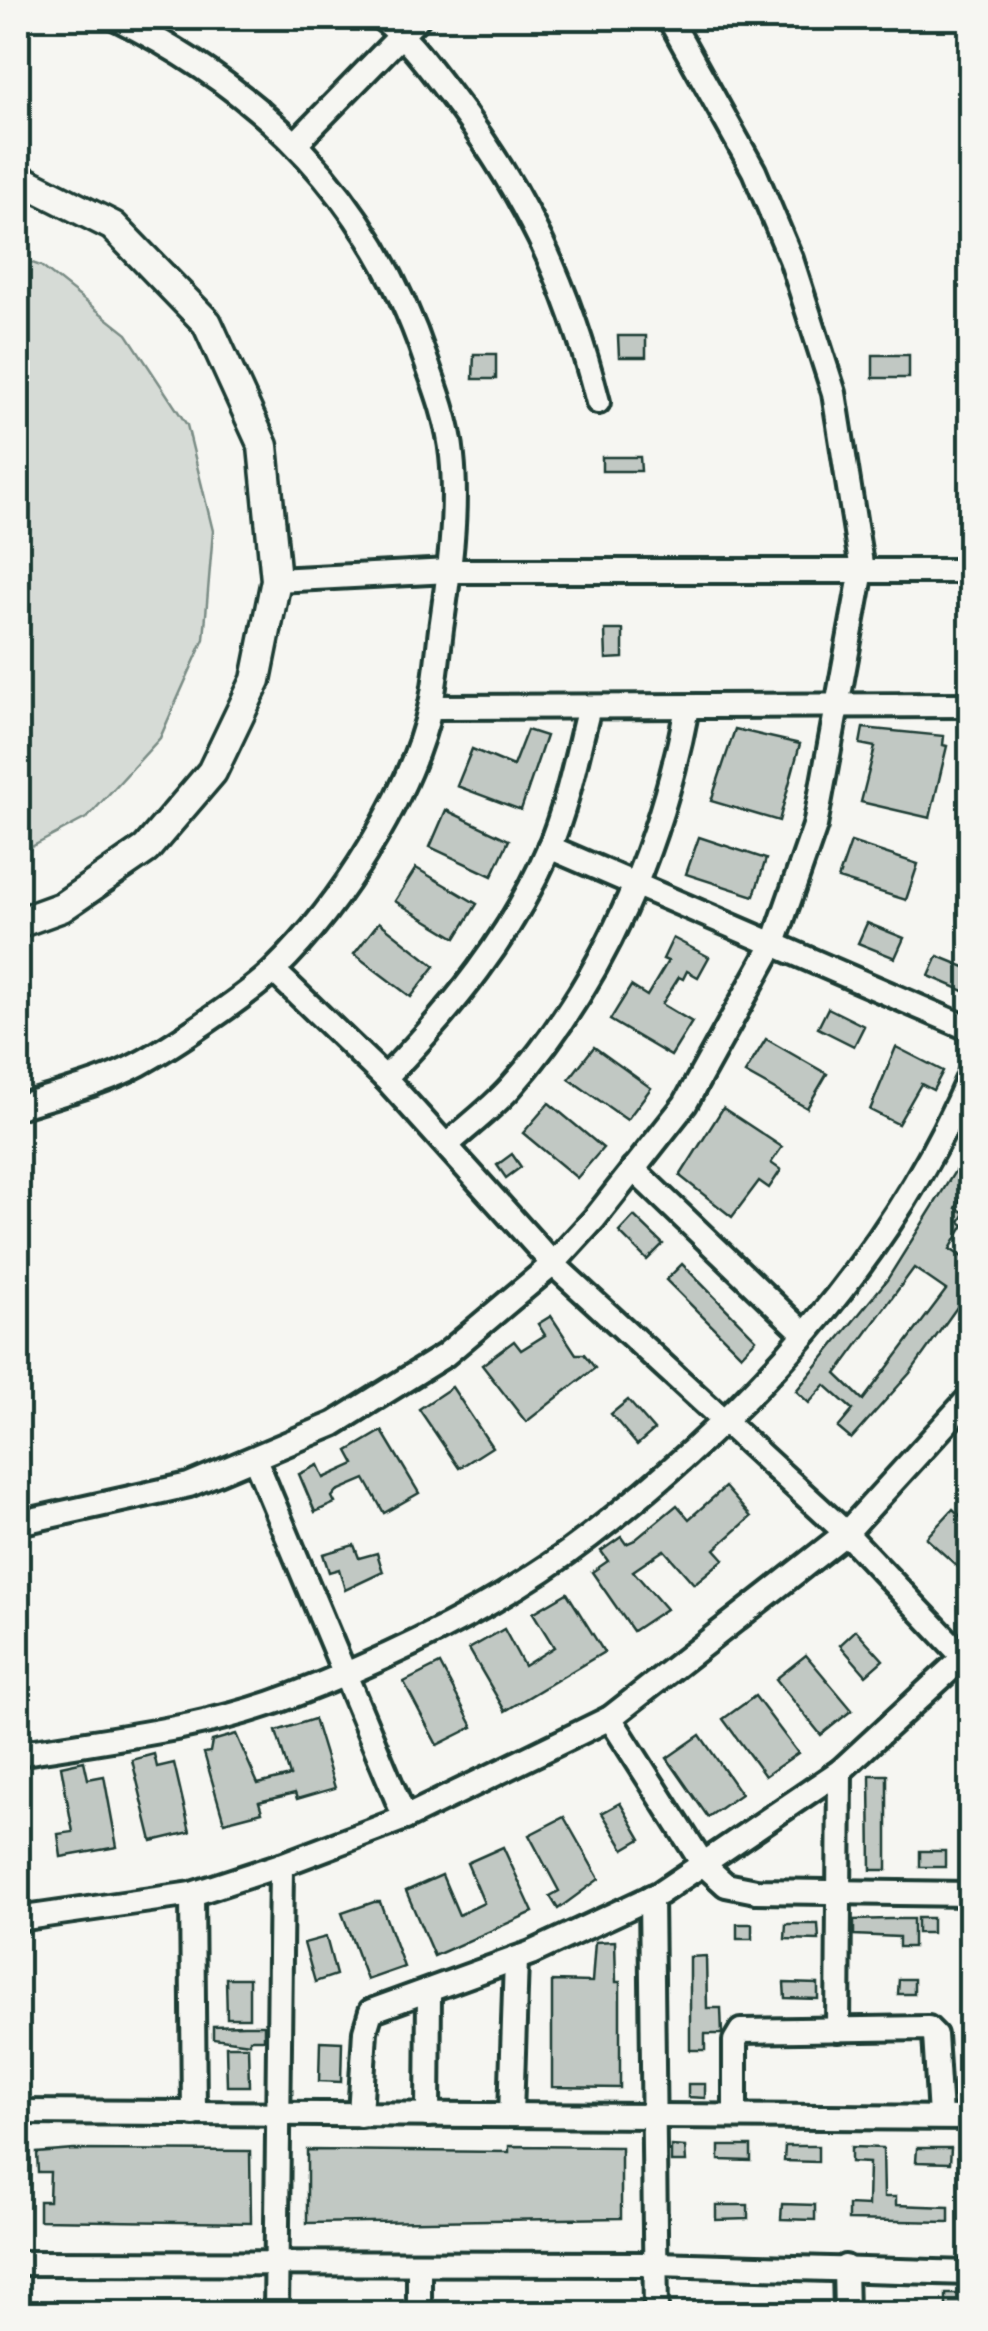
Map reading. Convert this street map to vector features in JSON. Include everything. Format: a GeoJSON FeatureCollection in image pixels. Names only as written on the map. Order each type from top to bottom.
{"type":"FeatureCollection","features":[{"type":"Feature","properties":{"kind":"street"},"geometry":{"type":"LineString","coordinates":[[18,1108],[138,1065],[274,971],[334,902],[392,809],[430,707],[449,572],[452,456],[411,314],[358,219],[297,142],[240,92],[187,55],[116,18]]}},
{"type":"Feature","properties":{"kind":"street"},"geometry":{"type":"LineString","coordinates":[[382,18],[410,26],[534,220],[577,320],[598,402]]}},
{"type":"Feature","properties":{"kind":"street"},"geometry":{"type":"LineString","coordinates":[[18,1523],[173,1490],[255,1459],[334,1424],[446,1355],[554,1264],[634,1169],[685,1104],[774,943],[814,826],[840,704],[862,570],[834,393],[791,259],[754,171],[669,18]]}},
{"type":"Feature","properties":{"kind":"street"},"geometry":{"type":"LineString","coordinates":[[297,142],[410,26]]}},
{"type":"Feature","properties":{"kind":"street"},"geometry":{"type":"LineString","coordinates":[[18,178],[113,226],[207,324],[264,446],[276,580],[256,680],[212,772],[146,849],[62,907],[18,923]]}},
{"type":"Feature","properties":{"kind":"street"},"geometry":{"type":"LineString","coordinates":[[276,580],[449,572],[970,571]]}},
{"type":"Feature","properties":{"kind":"street"},"geometry":{"type":"LineString","coordinates":[[430,707],[970,705]]}},
{"type":"Feature","properties":{"kind":"street"},"geometry":{"type":"LineString","coordinates":[[385,1078],[473,982],[550,847],[589,707]]}},
{"type":"Feature","properties":{"kind":"street"},"geometry":{"type":"LineString","coordinates":[[447,1145],[508,1090],[564,1020],[604,950],[663,814],[687,708]]}},
{"type":"Feature","properties":{"kind":"street"},"geometry":{"type":"LineString","coordinates":[[550,847],[970,1029]]}},
{"type":"Feature","properties":{"kind":"street"},"geometry":{"type":"LineString","coordinates":[[274,971],[385,1078],[554,1264],[846,1532],[969,1657],[840,1771],[651,1897],[516,1959],[429,1993],[376,2008],[368,2015],[360,2115]]}},
{"type":"Feature","properties":{"kind":"street"},"geometry":{"type":"LineString","coordinates":[[18,1754],[191,1725],[291,1696],[412,1644],[560,1557],[613,1517],[722,1419],[805,1334],[882,1237],[950,1122],[970,1074]]}},
{"type":"Feature","properties":{"kind":"street"},"geometry":{"type":"LineString","coordinates":[[634,1169],[805,1334]]}},
{"type":"Feature","properties":{"kind":"street"},"geometry":{"type":"LineString","coordinates":[[18,1919],[192,1894],[282,1865],[405,1818],[610,1718],[846,1532],[970,1397]]}},
{"type":"Feature","properties":{"kind":"street"},"geometry":{"type":"LineString","coordinates":[[255,1459],[405,1818]]}},
{"type":"Feature","properties":{"kind":"street"},"geometry":{"type":"LineString","coordinates":[[610,1718],[704,1864],[734,1888],[970,1894]]}},
{"type":"Feature","properties":{"kind":"street"},"geometry":{"type":"LineString","coordinates":[[838,2030],[836,1890],[840,1771]]}},
{"type":"Feature","properties":{"kind":"street"},"geometry":{"type":"LineString","coordinates":[[276,2314],[282,1865]]}},
{"type":"Feature","properties":{"kind":"street"},"geometry":{"type":"LineString","coordinates":[[192,1894],[194,2114]]}},
{"type":"Feature","properties":{"kind":"street"},"geometry":{"type":"LineString","coordinates":[[651,1897],[656,2314]]}},
{"type":"Feature","properties":{"kind":"street"},"geometry":{"type":"LineString","coordinates":[[511,2115],[516,1959]]}},
{"type":"Feature","properties":{"kind":"street"},"geometry":{"type":"LineString","coordinates":[[428,2115],[429,1993]]}},
{"type":"Feature","properties":{"kind":"street"},"geometry":{"type":"LineString","coordinates":[[735,2114],[735,2041],[740,2032],[933,2029],[940,2116]]}},
{"type":"Feature","properties":{"kind":"street"},"geometry":{"type":"LineString","coordinates":[[18,2112],[970,2118]]}},
{"type":"Feature","properties":{"kind":"street"},"geometry":{"type":"LineString","coordinates":[[18,2263],[656,2264],[970,2274]]}},
{"type":"Feature","properties":{"kind":"street"},"geometry":{"type":"LineString","coordinates":[[419,2265],[419,2314]]}},
{"type":"Feature","properties":{"kind":"street"},"geometry":{"type":"LineString","coordinates":[[845,2268],[846,2314]]}},
{"type":"Feature","properties":{"kind":"shaded area"},"geometry":{"type":"Polygon","coordinates":[[[18,258],[41,266],[127,334],[187,425],[213,531],[204,639],[160,738],[88,817],[18,854],[18,258]]]}},
{"type":"Feature","properties":{"kind":"building"},"geometry":{"type":"Polygon","coordinates":[[[618,336],[646,336],[646,357],[619,357],[618,336]]]}},
{"type":"Feature","properties":{"kind":"building"},"geometry":{"type":"Polygon","coordinates":[[[474,354],[496,354],[496,379],[473,379],[474,354]]]}},
{"type":"Feature","properties":{"kind":"building"},"geometry":{"type":"Polygon","coordinates":[[[873,355],[909,355],[909,378],[873,378],[873,355]]]}},
{"type":"Feature","properties":{"kind":"building"},"geometry":{"type":"Polygon","coordinates":[[[602,457],[640,457],[641,471],[602,471],[602,457]]]}},
{"type":"Feature","properties":{"kind":"building"},"geometry":{"type":"Polygon","coordinates":[[[605,630],[623,630],[623,658],[606,659],[605,630]]]}},
{"type":"Feature","properties":{"kind":"building"},"geometry":{"type":"Polygon","coordinates":[[[863,728],[944,736],[943,745],[947,746],[930,818],[861,802],[875,747],[860,744],[863,728]]]}},
{"type":"Feature","properties":{"kind":"building"},"geometry":{"type":"Polygon","coordinates":[[[735,729],[800,744],[779,821],[711,801],[735,729]]]}},
{"type":"Feature","properties":{"kind":"building"},"geometry":{"type":"Polygon","coordinates":[[[527,730],[546,736],[521,810],[457,786],[472,749],[513,766],[527,730]]]}},
{"type":"Feature","properties":{"kind":"building"},"geometry":{"type":"Polygon","coordinates":[[[446,810],[509,840],[492,876],[430,847],[446,810]]]}},
{"type":"Feature","properties":{"kind":"building"},"geometry":{"type":"Polygon","coordinates":[[[699,837],[766,859],[754,896],[686,874],[699,837]]]}},
{"type":"Feature","properties":{"kind":"building"},"geometry":{"type":"Polygon","coordinates":[[[851,842],[918,864],[906,900],[838,879],[851,842]]]}},
{"type":"Feature","properties":{"kind":"building"},"geometry":{"type":"Polygon","coordinates":[[[416,868],[477,904],[456,938],[395,901],[416,868]]]}},
{"type":"Feature","properties":{"kind":"building"},"geometry":{"type":"Polygon","coordinates":[[[379,922],[435,966],[411,997],[354,954],[379,922]]]}},
{"type":"Feature","properties":{"kind":"building"},"geometry":{"type":"Polygon","coordinates":[[[867,923],[904,938],[895,958],[858,943],[867,923]]]}},
{"type":"Feature","properties":{"kind":"building"},"geometry":{"type":"Polygon","coordinates":[[[673,938],[709,957],[698,977],[687,971],[683,979],[679,977],[662,1004],[692,1022],[671,1056],[610,1020],[631,986],[647,996],[668,961],[663,959],[673,938]]]}},
{"type":"Feature","properties":{"kind":"building"},"geometry":{"type":"Polygon","coordinates":[[[938,956],[970,969],[966,992],[929,976],[938,956]]]}},
{"type":"Feature","properties":{"kind":"building"},"geometry":{"type":"Polygon","coordinates":[[[828,1008],[864,1026],[854,1046],[818,1028],[828,1008]]]}},
{"type":"Feature","properties":{"kind":"building"},"geometry":{"type":"Polygon","coordinates":[[[766,1039],[827,1074],[807,1108],[745,1073],[766,1039]]]}},
{"type":"Feature","properties":{"kind":"building"},"geometry":{"type":"Polygon","coordinates":[[[594,1047],[651,1088],[627,1120],[569,1079],[594,1047]]]}},
{"type":"Feature","properties":{"kind":"building"},"geometry":{"type":"Polygon","coordinates":[[[896,1047],[943,1071],[933,1090],[921,1084],[898,1124],[870,1110],[896,1047]]]}},
{"type":"Feature","properties":{"kind":"building"},"geometry":{"type":"Polygon","coordinates":[[[549,1103],[603,1148],[577,1178],[523,1133],[549,1103]]]}},
{"type":"Feature","properties":{"kind":"building"},"geometry":{"type":"Polygon","coordinates":[[[723,1108],[782,1147],[771,1163],[781,1170],[769,1188],[759,1181],[732,1217],[680,1176],[723,1108]]]}},
{"type":"Feature","properties":{"kind":"building"},"geometry":{"type":"Polygon","coordinates":[[[970,1147],[970,1182],[956,1208],[965,1213],[960,1222],[964,1225],[950,1249],[970,1262],[970,1289],[910,1373],[851,1439],[838,1428],[853,1410],[825,1385],[809,1403],[796,1391],[887,1280],[970,1147]],[[914,1268],[836,1374],[863,1400],[946,1290],[914,1268]]]}},
{"type":"Feature","properties":{"kind":"building"},"geometry":{"type":"Polygon","coordinates":[[[512,1154],[521,1167],[506,1178],[497,1165],[512,1154]]]}},
{"type":"Feature","properties":{"kind":"building"},"geometry":{"type":"Polygon","coordinates":[[[634,1216],[663,1244],[647,1260],[619,1232],[634,1216]]]}},
{"type":"Feature","properties":{"kind":"building"},"geometry":{"type":"Polygon","coordinates":[[[682,1264],[756,1339],[741,1355],[666,1280],[682,1264]]]}},
{"type":"Feature","properties":{"kind":"building"},"geometry":{"type":"Polygon","coordinates":[[[551,1316],[576,1354],[584,1354],[595,1368],[526,1422],[482,1365],[514,1341],[521,1350],[545,1335],[538,1324],[551,1316]]]}},
{"type":"Feature","properties":{"kind":"building"},"geometry":{"type":"Polygon","coordinates":[[[452,1387],[492,1447],[459,1468],[419,1409],[452,1387]]]}},
{"type":"Feature","properties":{"kind":"building"},"geometry":{"type":"Polygon","coordinates":[[[628,1400],[654,1430],[637,1445],[611,1414],[628,1400]]]}},
{"type":"Feature","properties":{"kind":"building"},"geometry":{"type":"Polygon","coordinates":[[[382,1431],[419,1493],[384,1513],[365,1479],[337,1491],[332,1497],[335,1503],[315,1512],[299,1474],[318,1465],[324,1478],[355,1464],[348,1451],[382,1431]]]}},
{"type":"Feature","properties":{"kind":"building"},"geometry":{"type":"Polygon","coordinates":[[[725,1487],[751,1517],[715,1549],[724,1559],[694,1584],[664,1550],[633,1571],[666,1609],[633,1631],[592,1572],[608,1561],[601,1551],[621,1537],[626,1544],[635,1540],[677,1505],[689,1519],[725,1487]]]}},
{"type":"Feature","properties":{"kind":"building"},"geometry":{"type":"Polygon","coordinates":[[[953,1509],[970,1525],[970,1578],[926,1538],[953,1509]]]}},
{"type":"Feature","properties":{"kind":"building"},"geometry":{"type":"Polygon","coordinates":[[[354,1545],[359,1558],[377,1553],[383,1572],[345,1590],[339,1569],[329,1572],[323,1554],[354,1545]]]}},
{"type":"Feature","properties":{"kind":"building"},"geometry":{"type":"Polygon","coordinates":[[[567,1593],[604,1652],[505,1711],[469,1649],[504,1629],[524,1666],[554,1647],[533,1613],[567,1593]]]}},
{"type":"Feature","properties":{"kind":"building"},"geometry":{"type":"Polygon","coordinates":[[[856,1630],[883,1660],[866,1675],[840,1645],[856,1630]]]}},
{"type":"Feature","properties":{"kind":"building"},"geometry":{"type":"Polygon","coordinates":[[[806,1655],[852,1710],[821,1735],[776,1679],[806,1655]]]}},
{"type":"Feature","properties":{"kind":"building"},"geometry":{"type":"Polygon","coordinates":[[[440,1664],[473,1727],[437,1745],[404,1682],[440,1664]]]}},
{"type":"Feature","properties":{"kind":"building"},"geometry":{"type":"Polygon","coordinates":[[[755,1696],[798,1753],[765,1776],[723,1719],[755,1696]]]}},
{"type":"Feature","properties":{"kind":"building"},"geometry":{"type":"Polygon","coordinates":[[[314,1719],[335,1788],[297,1799],[295,1793],[259,1802],[262,1812],[224,1822],[204,1753],[210,1752],[212,1741],[236,1734],[258,1784],[290,1776],[276,1731],[314,1719]]]}},
{"type":"Feature","properties":{"kind":"building"},"geometry":{"type":"Polygon","coordinates":[[[700,1735],[741,1794],[708,1817],[667,1758],[700,1735]]]}},
{"type":"Feature","properties":{"kind":"building"},"geometry":{"type":"Polygon","coordinates":[[[154,1754],[157,1767],[174,1763],[190,1832],[152,1841],[132,1760],[154,1754]]]}},
{"type":"Feature","properties":{"kind":"building"},"geometry":{"type":"Polygon","coordinates":[[[84,1761],[88,1779],[104,1776],[117,1847],[61,1857],[58,1834],[73,1832],[61,1766],[84,1761]]]}},
{"type":"Feature","properties":{"kind":"building"},"geometry":{"type":"Polygon","coordinates":[[[870,1775],[887,1775],[887,1870],[871,1870],[870,1775]]]}},
{"type":"Feature","properties":{"kind":"building"},"geometry":{"type":"Polygon","coordinates":[[[620,1803],[641,1839],[624,1849],[602,1813],[620,1803]]]}},
{"type":"Feature","properties":{"kind":"building"},"geometry":{"type":"Polygon","coordinates":[[[564,1817],[599,1879],[558,1909],[550,1896],[559,1891],[529,1835],[564,1817]]]}},
{"type":"Feature","properties":{"kind":"building"},"geometry":{"type":"Polygon","coordinates":[[[503,1847],[533,1912],[434,1956],[406,1891],[442,1875],[459,1915],[484,1903],[467,1863],[503,1847]]]}},
{"type":"Feature","properties":{"kind":"building"},"geometry":{"type":"Polygon","coordinates":[[[920,1851],[945,1851],[945,1867],[920,1867],[920,1851]]]}},
{"type":"Feature","properties":{"kind":"building"},"geometry":{"type":"Polygon","coordinates":[[[380,1902],[404,1967],[367,1980],[342,1913],[380,1902]]]}},
{"type":"Feature","properties":{"kind":"building"},"geometry":{"type":"Polygon","coordinates":[[[917,1918],[932,1918],[932,1933],[917,1933],[917,1918]]]}},
{"type":"Feature","properties":{"kind":"building"},"geometry":{"type":"Polygon","coordinates":[[[913,1919],[913,1947],[899,1947],[899,1937],[854,1935],[854,1920],[913,1919]]]}},
{"type":"Feature","properties":{"kind":"building"},"geometry":{"type":"Polygon","coordinates":[[[737,1924],[752,1924],[752,1939],[737,1939],[737,1924]]]}},
{"type":"Feature","properties":{"kind":"building"},"geometry":{"type":"Polygon","coordinates":[[[786,1924],[818,1924],[819,1940],[785,1939],[786,1924]]]}},
{"type":"Feature","properties":{"kind":"building"},"geometry":{"type":"Polygon","coordinates":[[[326,1937],[336,1975],[315,1982],[304,1943],[326,1937]]]}},
{"type":"Feature","properties":{"kind":"building"},"geometry":{"type":"Polygon","coordinates":[[[615,1941],[616,1982],[620,1982],[620,2088],[552,2087],[552,1981],[592,1982],[595,1942],[615,1941]]]}},
{"type":"Feature","properties":{"kind":"building"},"geometry":{"type":"Polygon","coordinates":[[[706,1956],[707,2008],[721,2008],[722,2034],[705,2034],[705,2050],[690,2050],[690,1957],[706,1956]]]}},
{"type":"Feature","properties":{"kind":"building"},"geometry":{"type":"Polygon","coordinates":[[[226,1978],[249,1978],[249,2018],[227,2018],[226,1978]]]}},
{"type":"Feature","properties":{"kind":"building"},"geometry":{"type":"Polygon","coordinates":[[[899,1979],[914,1979],[914,1994],[898,1994],[899,1979]]]}},
{"type":"Feature","properties":{"kind":"building"},"geometry":{"type":"Polygon","coordinates":[[[784,1983],[818,1984],[818,1999],[785,1998],[784,1983]]]}},
{"type":"Feature","properties":{"kind":"building"},"geometry":{"type":"Polygon","coordinates":[[[264,2025],[264,2039],[250,2039],[250,2043],[213,2038],[213,2026],[264,2025]]]}},
{"type":"Feature","properties":{"kind":"building"},"geometry":{"type":"Polygon","coordinates":[[[320,2041],[342,2042],[341,2082],[319,2081],[320,2041]]]}},
{"type":"Feature","properties":{"kind":"building"},"geometry":{"type":"Polygon","coordinates":[[[226,2046],[248,2046],[249,2086],[227,2086],[226,2046]]]}},
{"type":"Feature","properties":{"kind":"building"},"geometry":{"type":"Polygon","coordinates":[[[688,2084],[705,2084],[705,2098],[688,2097],[688,2084]]]}},
{"type":"Feature","properties":{"kind":"building"},"geometry":{"type":"Polygon","coordinates":[[[509,2146],[621,2147],[621,2218],[307,2223],[307,2150],[509,2152],[509,2146]]]}},
{"type":"Feature","properties":{"kind":"building"},"geometry":{"type":"Polygon","coordinates":[[[671,2146],[685,2147],[686,2162],[671,2162],[671,2146]]]}},
{"type":"Feature","properties":{"kind":"building"},"geometry":{"type":"Polygon","coordinates":[[[719,2146],[751,2146],[751,2161],[719,2160],[719,2146]]]}},
{"type":"Feature","properties":{"kind":"building"},"geometry":{"type":"Polygon","coordinates":[[[785,2146],[818,2146],[818,2162],[784,2161],[785,2146]]]}},
{"type":"Feature","properties":{"kind":"building"},"geometry":{"type":"Polygon","coordinates":[[[851,2147],[883,2148],[884,2197],[896,2197],[896,2205],[949,2207],[949,2222],[848,2220],[848,2205],[868,2206],[869,2163],[851,2162],[851,2147]]]}},
{"type":"Feature","properties":{"kind":"building"},"geometry":{"type":"Polygon","coordinates":[[[917,2148],[951,2148],[950,2163],[916,2162],[917,2148]]]}},
{"type":"Feature","properties":{"kind":"building"},"geometry":{"type":"Polygon","coordinates":[[[250,2151],[251,2223],[39,2220],[39,2201],[49,2201],[50,2172],[38,2172],[37,2153],[250,2151]]]}},
{"type":"Feature","properties":{"kind":"building"},"geometry":{"type":"Polygon","coordinates":[[[782,2204],[815,2205],[815,2220],[781,2219],[782,2204]]]}},
{"type":"Feature","properties":{"kind":"building"},"geometry":{"type":"Polygon","coordinates":[[[716,2205],[748,2205],[748,2219],[716,2220],[716,2205]]]}},
{"type":"Feature","properties":{"kind":"building"},"geometry":{"type":"Polygon","coordinates":[[[946,2294],[962,2294],[962,2308],[946,2307],[946,2294]]]}}]}
